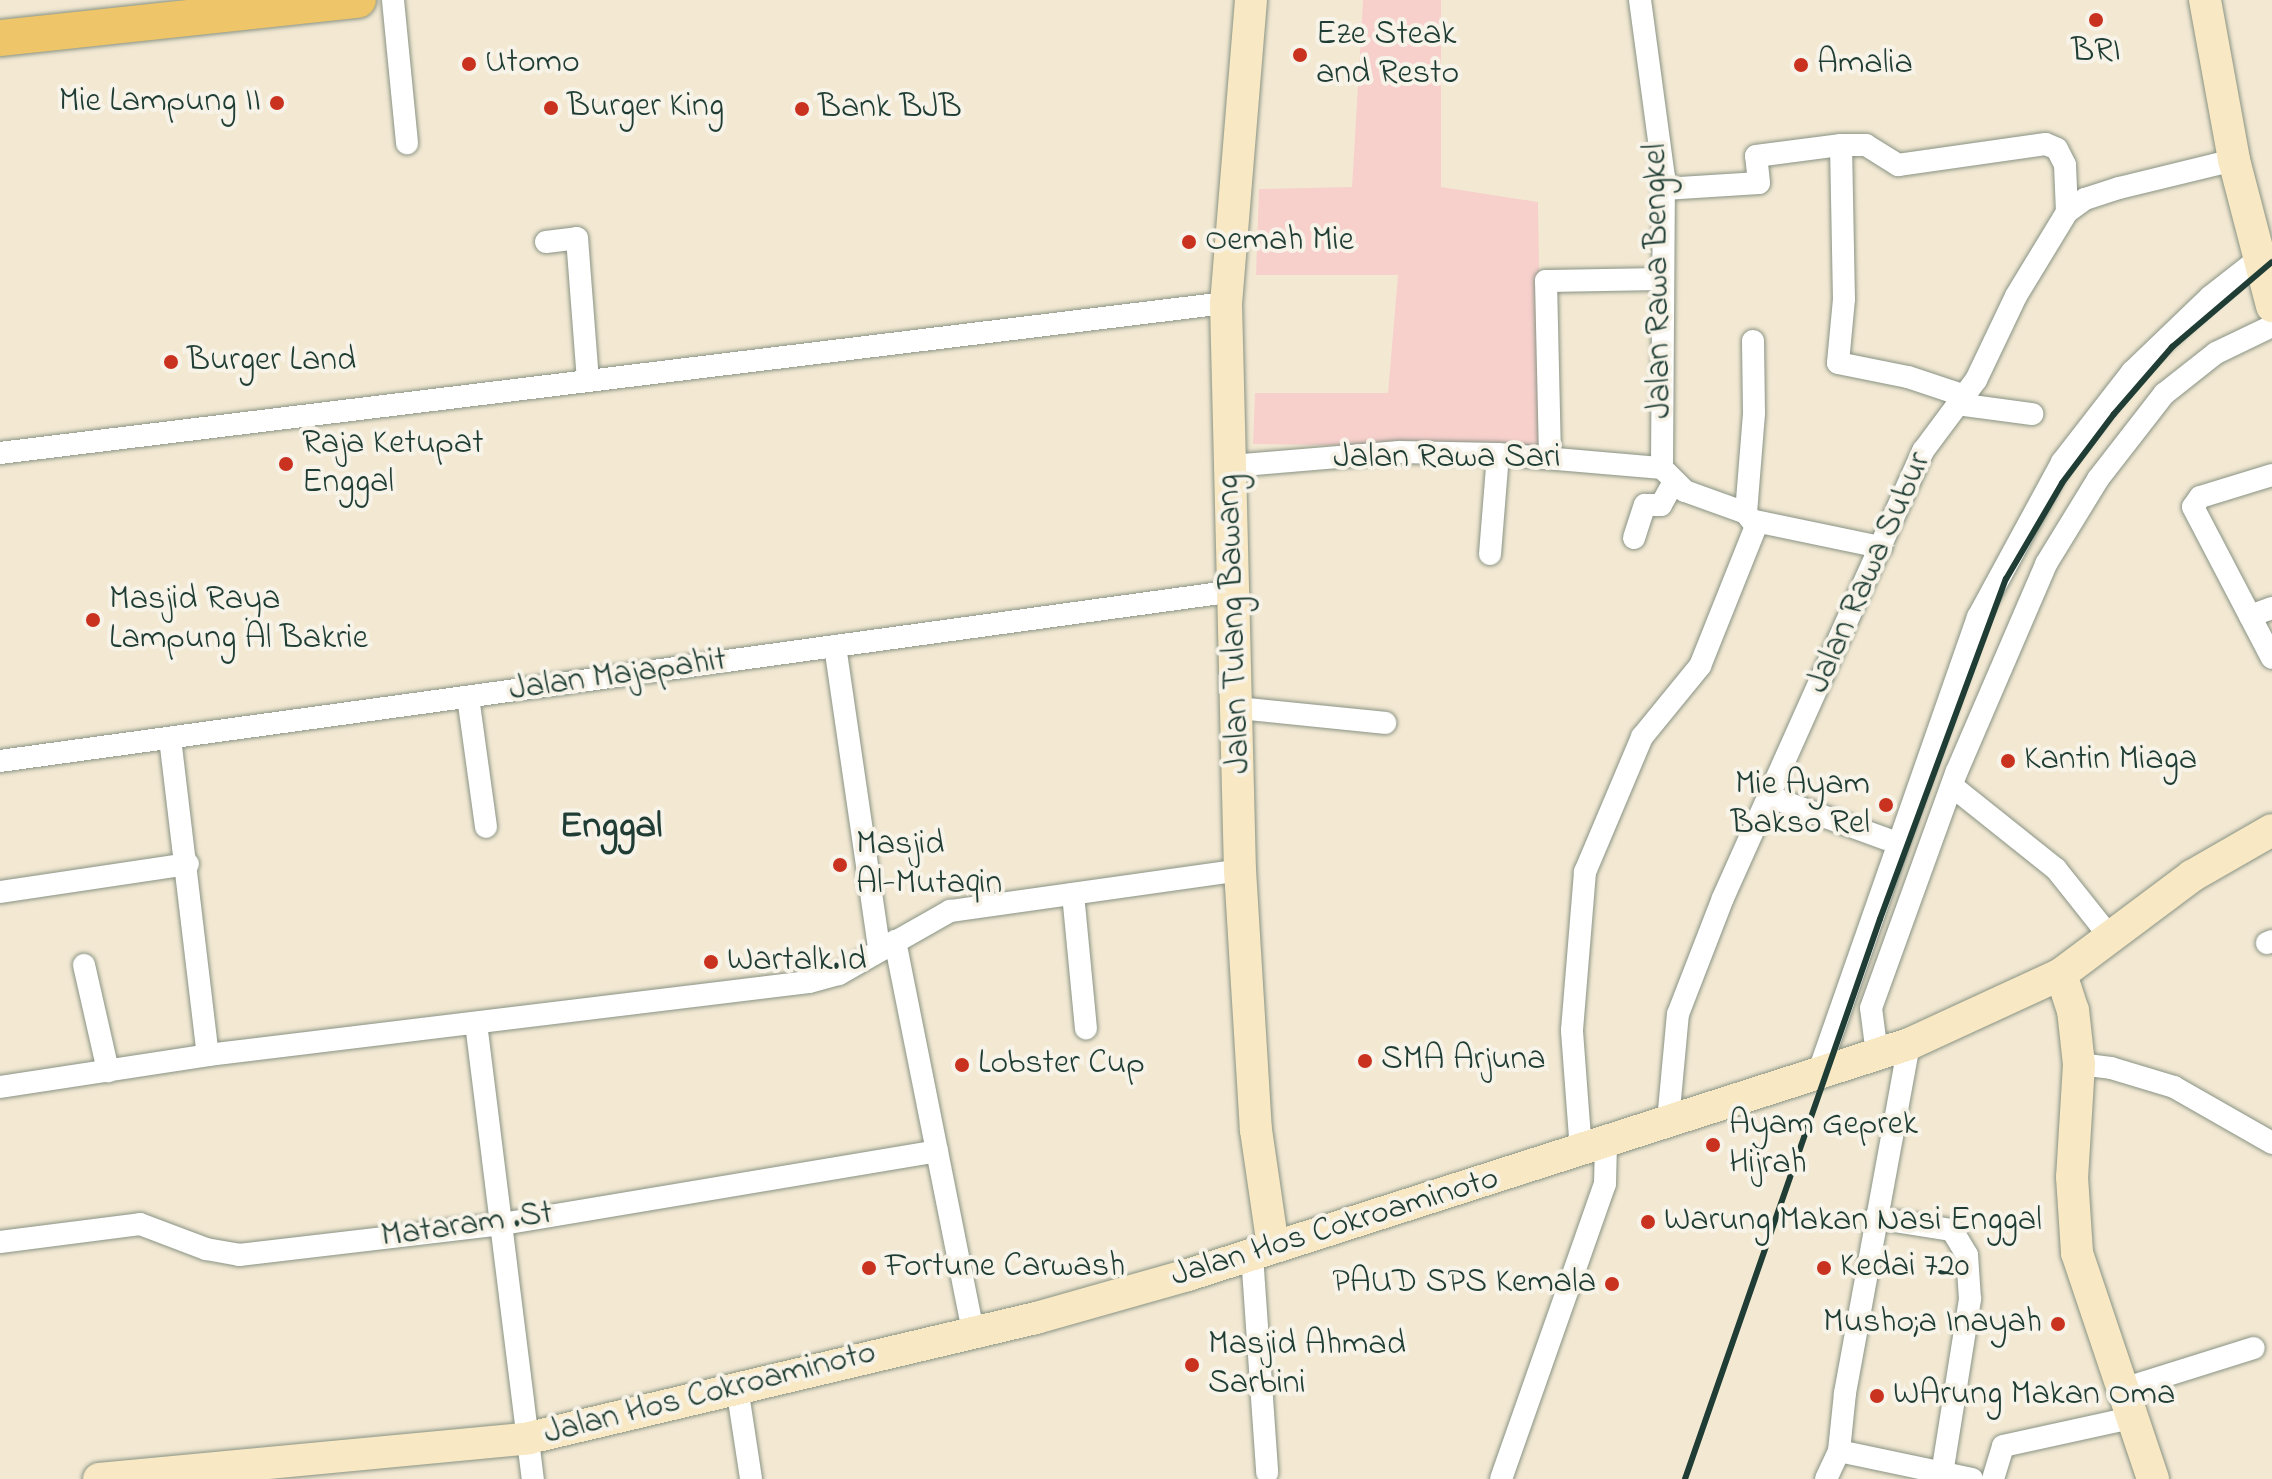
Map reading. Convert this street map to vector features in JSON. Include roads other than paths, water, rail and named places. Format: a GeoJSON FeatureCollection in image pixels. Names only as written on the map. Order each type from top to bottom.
{"type":"FeatureCollection","features":[{"type":"Feature","properties":{"kind":"main road"},"geometry":{"type":"LineString","coordinates":[[0,37],[232,7],[358,0]]}},
{"type":"Feature","properties":{"kind":"street"},"geometry":{"type":"LineString","coordinates":[[393,0],[407,143]]}},
{"type":"Feature","properties":{"kind":"street","name":"Jalan Tulang Bawang"},"geometry":{"type":"LineString","coordinates":[[1251,0],[1226,303],[1240,870],[1263,1251]]}},
{"type":"Feature","properties":{"kind":"street","name":"Jalan Rawa Bengkel"},"geometry":{"type":"LineString","coordinates":[[1640,0],[1664,189],[1668,475]]}},
{"type":"Feature","properties":{"kind":"street"},"geometry":{"type":"LineString","coordinates":[[2205,0],[2234,160],[2271,295]]}},
{"type":"Feature","properties":{"kind":"street"},"geometry":{"type":"LineString","coordinates":[[1664,189],[1759,183],[1756,156],[1841,145],[1866,145],[1898,165],[2052,145],[2065,165],[2067,212]]}},
{"type":"Feature","properties":{"kind":"street"},"geometry":{"type":"LineString","coordinates":[[1841,145],[1844,299],[1838,363],[1908,377],[1961,400],[2032,414]]}},
{"type":"Feature","properties":{"kind":"street"},"geometry":{"type":"LineString","coordinates":[[2067,212],[2085,199],[2119,188],[2234,160]]}},
{"type":"Feature","properties":{"kind":"street","name":"Jalan Rawa Subur"},"geometry":{"type":"LineString","coordinates":[[1668,1121],[1678,1014],[1768,796],[1923,451],[1961,400],[2067,212]]}},
{"type":"Feature","properties":{"kind":"street"},"geometry":{"type":"LineString","coordinates":[[546,242],[577,238],[588,381]]}},
{"type":"Feature","properties":{"kind":"street"},"geometry":{"type":"LineString","coordinates":[[1819,1071],[1978,617],[2054,476],[2132,372],[2210,297],[2261,257]]}},
{"type":"Feature","properties":{"kind":"street"},"geometry":{"type":"LineString","coordinates":[[1550,457],[1546,281],[1663,279]]}},
{"type":"Feature","properties":{"kind":"street"},"geometry":{"type":"LineString","coordinates":[[0,453],[1226,303]]}},
{"type":"Feature","properties":{"kind":"street"},"geometry":{"type":"LineString","coordinates":[[1877,1054],[1871,1008],[1952,786],[2046,564],[2098,479],[2164,394],[2216,353],[2272,326]]}},
{"type":"Feature","properties":{"kind":"street"},"geometry":{"type":"LineString","coordinates":[[1501,1479],[1605,1184],[1593,1148],[1572,1030],[1585,872],[1642,737],[1700,666],[1750,517],[1753,341]]}},
{"type":"Feature","properties":{"kind":"street","name":"Jalan Rawa Sari"},"geometry":{"type":"LineString","coordinates":[[1231,466],[1399,452],[1550,457],[1668,475],[1750,517],[1881,547]]}},
{"type":"Feature","properties":{"kind":"street"},"geometry":{"type":"LineString","coordinates":[[1490,554],[1498,454]]}},
{"type":"Feature","properties":{"kind":"street"},"geometry":{"type":"LineString","coordinates":[[1634,538],[1645,505],[1661,505],[1668,475]]}},
{"type":"Feature","properties":{"kind":"street"},"geometry":{"type":"LineString","coordinates":[[2272,475],[2200,497],[2193,507],[2272,658]]}},
{"type":"Feature","properties":{"kind":"street","name":"Jalan Majapahit"},"geometry":{"type":"LineString","coordinates":[[0,761],[1235,591]]}},
{"type":"Feature","properties":{"kind":"street"},"geometry":{"type":"LineString","coordinates":[[2250,616],[2272,608]]}},
{"type":"Feature","properties":{"kind":"street"},"geometry":{"type":"LineString","coordinates":[[835,646],[887,945],[937,1151],[973,1333]]}},
{"type":"Feature","properties":{"kind":"street"},"geometry":{"type":"LineString","coordinates":[[468,697],[486,827]]}},
{"type":"Feature","properties":{"kind":"street"},"geometry":{"type":"LineString","coordinates":[[1238,708],[1385,723]]}},
{"type":"Feature","properties":{"kind":"street"},"geometry":{"type":"LineString","coordinates":[[170,738],[188,864],[208,1055]]}},
{"type":"Feature","properties":{"kind":"street"},"geometry":{"type":"LineString","coordinates":[[1952,786],[2056,869],[2110,937]]}},
{"type":"Feature","properties":{"kind":"street"},"geometry":{"type":"LineString","coordinates":[[1768,796],[1886,839]]}},
{"type":"Feature","properties":{"kind":"street","name":"Jalan Hos Cokroaminoto"},"geometry":{"type":"LineString","coordinates":[[99,1479],[334,1468],[529,1438],[973,1333],[1263,1251],[1593,1148],[1819,1071],[1909,1044],[2061,974],[2192,876],[2272,830]]}},
{"type":"Feature","properties":{"kind":"street"},"geometry":{"type":"LineString","coordinates":[[0,892],[188,864]]}},
{"type":"Feature","properties":{"kind":"street"},"geometry":{"type":"LineString","coordinates":[[0,1087],[208,1055],[809,982],[839,974],[950,911],[1240,870]]}},
{"type":"Feature","properties":{"kind":"street"},"geometry":{"type":"LineString","coordinates":[[1073,894],[1086,1028]]}},
{"type":"Feature","properties":{"kind":"street"},"geometry":{"type":"LineString","coordinates":[[84,965],[108,1071]]}},
{"type":"Feature","properties":{"kind":"street"},"geometry":{"type":"LineString","coordinates":[[2061,974],[2073,1010],[2079,1064],[2072,1177],[2077,1253],[2153,1479]]}},
{"type":"Feature","properties":{"kind":"street"},"geometry":{"type":"LineString","coordinates":[[476,1023],[533,1479]]}},
{"type":"Feature","properties":{"kind":"street"},"geometry":{"type":"LineString","coordinates":[[1826,1479],[1839,1451],[1875,1218],[1909,1044]]}},
{"type":"Feature","properties":{"kind":"street"},"geometry":{"type":"LineString","coordinates":[[2079,1064],[2139,1076],[2174,1087],[2272,1143]]}},
{"type":"Feature","properties":{"kind":"street","name":"Mataram .St"},"geometry":{"type":"LineString","coordinates":[[0,1242],[140,1224],[206,1249],[239,1255],[502,1224],[937,1151]]}},
{"type":"Feature","properties":{"kind":"street"},"geometry":{"type":"LineString","coordinates":[[1875,1218],[1952,1230],[1967,1255],[1970,1299],[1942,1473]]}},
{"type":"Feature","properties":{"kind":"street"},"geometry":{"type":"LineString","coordinates":[[1263,1251],[1267,1472]]}},
{"type":"Feature","properties":{"kind":"street"},"geometry":{"type":"LineString","coordinates":[[1993,1479],[2003,1446],[2126,1404],[2254,1348]]}},
{"type":"Feature","properties":{"kind":"street"},"geometry":{"type":"LineString","coordinates":[[737,1387],[751,1479]]}},
{"type":"Feature","properties":{"kind":"street"},"geometry":{"type":"LineString","coordinates":[[1839,1451],[1972,1479]]}},
{"type":"Feature","properties":{"kind":"railway"},"geometry":{"type":"LineString","coordinates":[[1685,1479],[1880,919],[2006,579],[2062,483],[2114,414],[2172,347],[2272,262]]}},
{"type":"Feature","properties":{"kind":"place","name":"BRI"},"geometry":{"type":"Point","coordinates":[2096,20]}},
{"type":"Feature","properties":{"kind":"place","name":"Eze Steak and Resto"},"geometry":{"type":"Point","coordinates":[1300,55]}},
{"type":"Feature","properties":{"kind":"place","name":"Utomo"},"geometry":{"type":"Point","coordinates":[469,64]}},
{"type":"Feature","properties":{"kind":"place","name":"Amalia"},"geometry":{"type":"Point","coordinates":[1801,65]}},
{"type":"Feature","properties":{"kind":"place","name":"Mie Lampung II"},"geometry":{"type":"Point","coordinates":[277,103]}},
{"type":"Feature","properties":{"kind":"place","name":"Burger King"},"geometry":{"type":"Point","coordinates":[551,108]}},
{"type":"Feature","properties":{"kind":"place","name":"Bank BJB"},"geometry":{"type":"Point","coordinates":[802,109]}},
{"type":"Feature","properties":{"kind":"place","name":"Oemah Mie"},"geometry":{"type":"Point","coordinates":[1189,242]}},
{"type":"Feature","properties":{"kind":"place","name":"Burger Land"},"geometry":{"type":"Point","coordinates":[171,362]}},
{"type":"Feature","properties":{"kind":"place","name":"Raja Ketupat Enggal"},"geometry":{"type":"Point","coordinates":[286,464]}},
{"type":"Feature","properties":{"kind":"place","name":"Masjid Raya Lampung Al Bakrie"},"geometry":{"type":"Point","coordinates":[93,620]}},
{"type":"Feature","properties":{"kind":"place","name":"Kantin Miaga"},"geometry":{"type":"Point","coordinates":[2008,761]}},
{"type":"Feature","properties":{"kind":"place","name":"Mie Ayam Bakso Rel"},"geometry":{"type":"Point","coordinates":[1886,805]}},
{"type":"Feature","properties":{"kind":"place","name":"Masjid Al-Mutaqin"},"geometry":{"type":"Point","coordinates":[840,865]}},
{"type":"Feature","properties":{"kind":"place","name":"Wartalk.Id"},"geometry":{"type":"Point","coordinates":[711,962]}},
{"type":"Feature","properties":{"kind":"place","name":"SMA Arjuna"},"geometry":{"type":"Point","coordinates":[1365,1061]}},
{"type":"Feature","properties":{"kind":"place","name":"Lobster Cup"},"geometry":{"type":"Point","coordinates":[962,1065]}},
{"type":"Feature","properties":{"kind":"place","name":"Ayam Geprek Hijrah"},"geometry":{"type":"Point","coordinates":[1713,1145]}},
{"type":"Feature","properties":{"kind":"place","name":"Warung Makan Nasi Enggal"},"geometry":{"type":"Point","coordinates":[1648,1222]}},
{"type":"Feature","properties":{"kind":"place","name":"Fortune Carwash"},"geometry":{"type":"Point","coordinates":[869,1268]}},
{"type":"Feature","properties":{"kind":"place","name":"Kedai 720"},"geometry":{"type":"Point","coordinates":[1824,1268]}},
{"type":"Feature","properties":{"kind":"place","name":"PAUD SPS Kemala"},"geometry":{"type":"Point","coordinates":[1612,1284]}},
{"type":"Feature","properties":{"kind":"place","name":"Musho;a Inayah"},"geometry":{"type":"Point","coordinates":[2058,1324]}},
{"type":"Feature","properties":{"kind":"place","name":"Masjid Ahmad Sarbini"},"geometry":{"type":"Point","coordinates":[1192,1365]}},
{"type":"Feature","properties":{"kind":"place","name":"WArung Makan Oma"},"geometry":{"type":"Point","coordinates":[1877,1396]}},
{"type":"Feature","properties":{"kind":"district","name":"Enggal"},"geometry":{"type":"Point","coordinates":[611,828]}}]}
